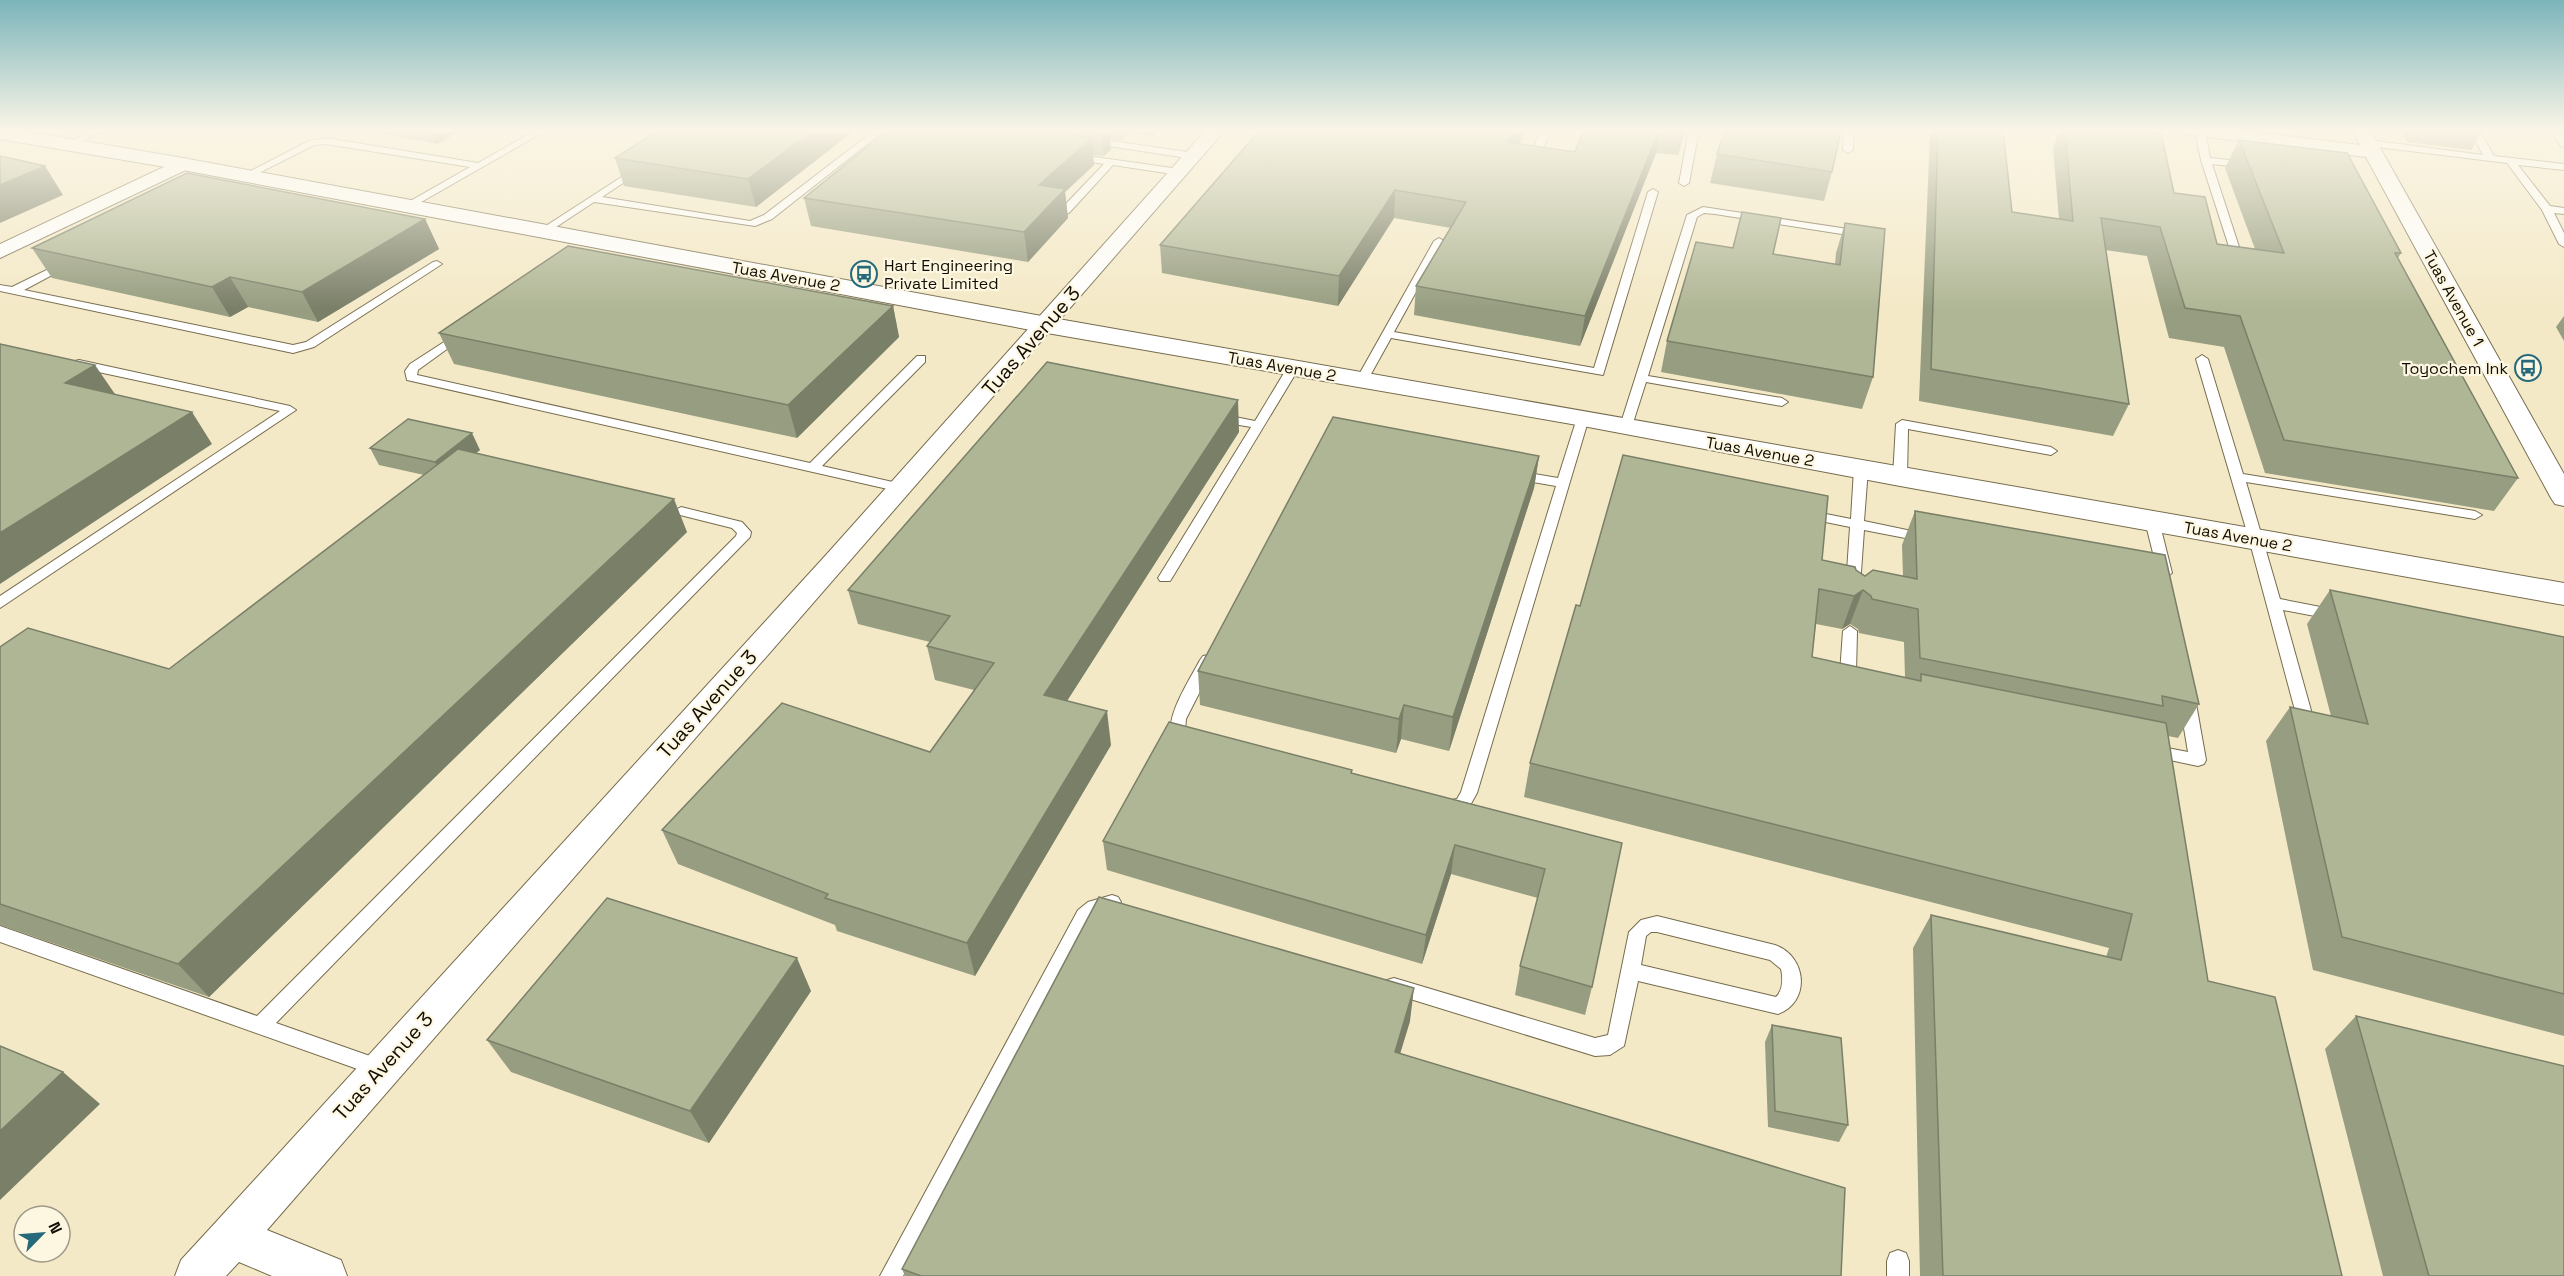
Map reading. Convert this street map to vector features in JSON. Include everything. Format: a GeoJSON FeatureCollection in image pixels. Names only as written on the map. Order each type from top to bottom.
{"type":"FeatureCollection","features":[{"type":"Feature","properties":{"kind":"street"},"geometry":{"type":"LineString","coordinates":[[0,252],[130,190]]}},
{"type":"Feature","properties":{"kind":"street","name":"Tuas Avenue 2"},"geometry":{"type":"LineString","coordinates":[[320,190],[543,231],[586,246],[1583,418],[1899,477],[2564,594]]}},
{"type":"Feature","properties":{"kind":"street","name":"Tuas Avenue 3"},"geometry":{"type":"LineString","coordinates":[[197,1276],[380,1068],[1047,325],[1164,190]]}},
{"type":"Feature","properties":{"kind":"street","name":"Tuas Avenue 1"},"geometry":{"type":"LineString","coordinates":[[2394,190],[2564,498]]}},
{"type":"Feature","properties":{"kind":"street"},"geometry":{"type":"LineString","coordinates":[[231,1238],[325,1276]]}},
{"type":"Feature","properties":{"kind":"lane"},"geometry":{"type":"LineString","coordinates":[[409,206],[438,190]]}},
{"type":"Feature","properties":{"kind":"lane"},"geometry":{"type":"LineString","coordinates":[[543,231],[607,190]]}},
{"type":"Feature","properties":{"kind":"lane"},"geometry":{"type":"LineString","coordinates":[[593,199],[751,224],[768,217],[803,190]]}},
{"type":"Feature","properties":{"kind":"lane"},"geometry":{"type":"LineString","coordinates":[[1065,211],[1085,190]]}},
{"type":"Feature","properties":{"kind":"lane"},"geometry":{"type":"LineString","coordinates":[[2215,190],[2236,256]]}},
{"type":"Feature","properties":{"kind":"lane"},"geometry":{"type":"LineString","coordinates":[[2532,190],[2547,209],[2564,244]]}},
{"type":"Feature","properties":{"kind":"lane"},"geometry":{"type":"LineString","coordinates":[[1388,334],[1599,372],[1653,192]]}},
{"type":"Feature","properties":{"kind":"lane"},"geometry":{"type":"LineString","coordinates":[[2547,209],[2564,211]]}},
{"type":"Feature","properties":{"kind":"lane"},"geometry":{"type":"LineString","coordinates":[[1626,426],[1692,215],[1703,210],[1715,211],[1848,232]]}},
{"type":"Feature","properties":{"kind":"lane"},"geometry":{"type":"LineString","coordinates":[[1362,380],[1439,241]]}},
{"type":"Feature","properties":{"kind":"lane"},"geometry":{"type":"LineString","coordinates":[[13,291],[74,260]]}},
{"type":"Feature","properties":{"kind":"lane"},"geometry":{"type":"LineString","coordinates":[[0,288],[293,349],[310,345],[437,264]]}},
{"type":"Feature","properties":{"kind":"lane"},"geometry":{"type":"LineString","coordinates":[[470,328],[414,367],[411,377],[901,488]]}},
{"type":"Feature","properties":{"kind":"lane"},"geometry":{"type":"LineString","coordinates":[[813,468],[921,359]]}},
{"type":"Feature","properties":{"kind":"lane"},"geometry":{"type":"LineString","coordinates":[[2202,359],[2256,539],[2304,714]]}},
{"type":"Feature","properties":{"kind":"lane"},"geometry":{"type":"LineString","coordinates":[[0,603],[290,410],[70,362]]}},
{"type":"Feature","properties":{"kind":"lane"},"geometry":{"type":"LineString","coordinates":[[1165,578],[1293,368]]}},
{"type":"Feature","properties":{"kind":"lane"},"geometry":{"type":"LineString","coordinates":[[1641,378],[1782,402]]}},
{"type":"Feature","properties":{"kind":"lane"},"geometry":{"type":"LineString","coordinates":[[1212,416],[1258,425]]}},
{"type":"Feature","properties":{"kind":"lane"},"geometry":{"type":"LineString","coordinates":[[1432,805],[1452,807],[1462,804],[1469,793],[1583,418]]}},
{"type":"Feature","properties":{"kind":"lane"},"geometry":{"type":"LineString","coordinates":[[1899,477],[1902,424],[2051,452]]}},
{"type":"Feature","properties":{"kind":"lane"},"geometry":{"type":"LineString","coordinates":[[1852,602],[1862,469]]}},
{"type":"Feature","properties":{"kind":"lane"},"geometry":{"type":"LineString","coordinates":[[1506,473],[1563,483]]}},
{"type":"Feature","properties":{"kind":"lane"},"geometry":{"type":"LineString","coordinates":[[2237,477],[2475,515]]}},
{"type":"Feature","properties":{"kind":"lane"},"geometry":{"type":"LineString","coordinates":[[260,1026],[743,537],[744,532],[737,525],[681,511]]}},
{"type":"Feature","properties":{"kind":"lane"},"geometry":{"type":"LineString","coordinates":[[1790,511],[1938,540]]}},
{"type":"Feature","properties":{"kind":"lane"},"geometry":{"type":"LineString","coordinates":[[2152,521],[2168,584],[2157,582]]}},
{"type":"Feature","properties":{"kind":"lane"},"geometry":{"type":"LineString","coordinates":[[2274,603],[2355,619]]}},
{"type":"Feature","properties":{"kind":"lane"},"geometry":{"type":"LineString","coordinates":[[1850,631],[1848,673],[1852,681],[1869,692]]}},
{"type":"Feature","properties":{"kind":"lane"},"geometry":{"type":"LineString","coordinates":[[1200,749],[1188,746],[1182,739],[1177,732],[1178,719],[1216,645]]}},
{"type":"Feature","properties":{"kind":"lane"},"geometry":{"type":"LineString","coordinates":[[2141,749],[2198,760],[2184,678]]}},
{"type":"Feature","properties":{"kind":"lane"},"geometry":{"type":"LineString","coordinates":[[891,1276],[1084,915],[1094,907],[1105,903],[1116,902],[1127,906]]}},
{"type":"Feature","properties":{"kind":"lane"},"geometry":{"type":"LineString","coordinates":[[1378,982],[1595,1047],[1611,1046],[1617,1040],[1638,932],[1647,925],[1657,924],[1775,954],[1784,958],[1791,972],[1788,999],[1784,1005],[1778,1006],[1631,970]]}},
{"type":"Feature","properties":{"kind":"lane"},"geometry":{"type":"LineString","coordinates":[[0,934],[380,1068]]}},
{"type":"Feature","properties":{"kind":"building"},"geometry":{"type":"Polygon","coordinates":[[[153,190],[273,190],[425,219],[302,292],[230,277],[212,287],[32,248],[153,190]]]}},
{"type":"Feature","properties":{"kind":"building"},"geometry":{"type":"Polygon","coordinates":[[[814,190],[1064,190],[1024,232],[804,198],[814,190]]]}},
{"type":"Feature","properties":{"kind":"building"},"geometry":{"type":"Polygon","coordinates":[[[1208,190],[1635,190],[1585,316],[1416,286],[1466,202],[1395,190],[1339,276],[1160,245],[1208,190]]]}},
{"type":"Feature","properties":{"kind":"building"},"geometry":{"type":"Polygon","coordinates":[[[1936,190],[2010,190],[2012,212],[2073,221],[2070,190],[2173,190],[2174,193],[2205,197],[2217,244],[2284,253],[2259,190],[2367,190],[2401,253],[2395,253],[2518,478],[2284,440],[2240,316],[2185,308],[2160,227],[2101,218],[2129,404],[1931,369],[1936,190]]]}},
{"type":"Feature","properties":{"kind":"building"},"geometry":{"type":"Polygon","coordinates":[[[1742,212],[1781,218],[1773,254],[1840,265],[1845,223],[1885,229],[1873,377],[1667,341],[1696,242],[1733,248],[1742,212]]]}},
{"type":"Feature","properties":{"kind":"building"},"geometry":{"type":"Polygon","coordinates":[[[568,246],[893,306],[788,405],[439,333],[568,246]]]}},
{"type":"Feature","properties":{"kind":"building"},"geometry":{"type":"Polygon","coordinates":[[[0,344],[95,365],[65,383],[192,412],[0,533],[0,344]]]}},
{"type":"Feature","properties":{"kind":"building"},"geometry":{"type":"Polygon","coordinates":[[[1047,362],[1238,400],[1044,695],[1107,711],[967,943],[825,898],[828,894],[662,830],[782,703],[930,752],[994,663],[927,646],[950,616],[848,590],[1047,362]]]}},
{"type":"Feature","properties":{"kind":"building"},"geometry":{"type":"Polygon","coordinates":[[[1333,417],[1539,456],[1453,717],[1404,705],[1399,719],[1198,671],[1333,417]]]}},
{"type":"Feature","properties":{"kind":"building"},"geometry":{"type":"Polygon","coordinates":[[[408,419],[472,433],[435,462],[370,448],[408,419]]]}},
{"type":"Feature","properties":{"kind":"building"},"geometry":{"type":"Polygon","coordinates":[[[458,449],[674,499],[178,964],[0,904],[0,647],[28,628],[169,669],[458,449]]]}},
{"type":"Feature","properties":{"kind":"building"},"geometry":{"type":"Polygon","coordinates":[[[1623,455],[1828,496],[1822,560],[1855,567],[1865,576],[1873,570],[1917,579],[1915,511],[2165,555],[2199,704],[2162,696],[2163,706],[1920,658],[1918,609],[1872,599],[1863,590],[1854,596],[1819,589],[1812,657],[1921,681],[1921,674],[2166,723],[2208,981],[2275,997],[2342,1276],[1943,1276],[1931,915],[2121,960],[2132,914],[1530,763],[1576,605],[1580,606],[1623,455]]]}},
{"type":"Feature","properties":{"kind":"building"},"geometry":{"type":"Polygon","coordinates":[[[2330,590],[2564,637],[2564,994],[2342,937],[2290,707],[2368,724],[2330,590]]]}},
{"type":"Feature","properties":{"kind":"building"},"geometry":{"type":"Polygon","coordinates":[[[1169,722],[1352,770],[1351,773],[1622,843],[1592,987],[1520,966],[1545,869],[1455,845],[1426,935],[1103,841],[1169,722]]]}},
{"type":"Feature","properties":{"kind":"building"},"geometry":{"type":"Polygon","coordinates":[[[1099,897],[1414,988],[1395,1052],[1845,1188],[1841,1276],[921,1276],[902,1269],[1099,897]]]}},
{"type":"Feature","properties":{"kind":"building"},"geometry":{"type":"Polygon","coordinates":[[[607,898],[797,958],[690,1111],[487,1040],[607,898]]]}},
{"type":"Feature","properties":{"kind":"building"},"geometry":{"type":"Polygon","coordinates":[[[2356,1016],[2564,1066],[2564,1276],[2429,1276],[2356,1016]]]}},
{"type":"Feature","properties":{"kind":"building"},"geometry":{"type":"Polygon","coordinates":[[[1772,1025],[1841,1038],[1848,1125],[1775,1111],[1772,1025]]]}},
{"type":"Feature","properties":{"kind":"building"},"geometry":{"type":"Polygon","coordinates":[[[0,1046],[63,1072],[0,1131],[0,1046]]]}},
{"type":"Feature","properties":{"kind":"place","name":"Hart Engineering Private Limited"},"geometry":{"type":"Point","coordinates":[864,274]}},
{"type":"Feature","properties":{"kind":"place","name":"Toyochem Ink"},"geometry":{"type":"Point","coordinates":[2528,368]}}]}
